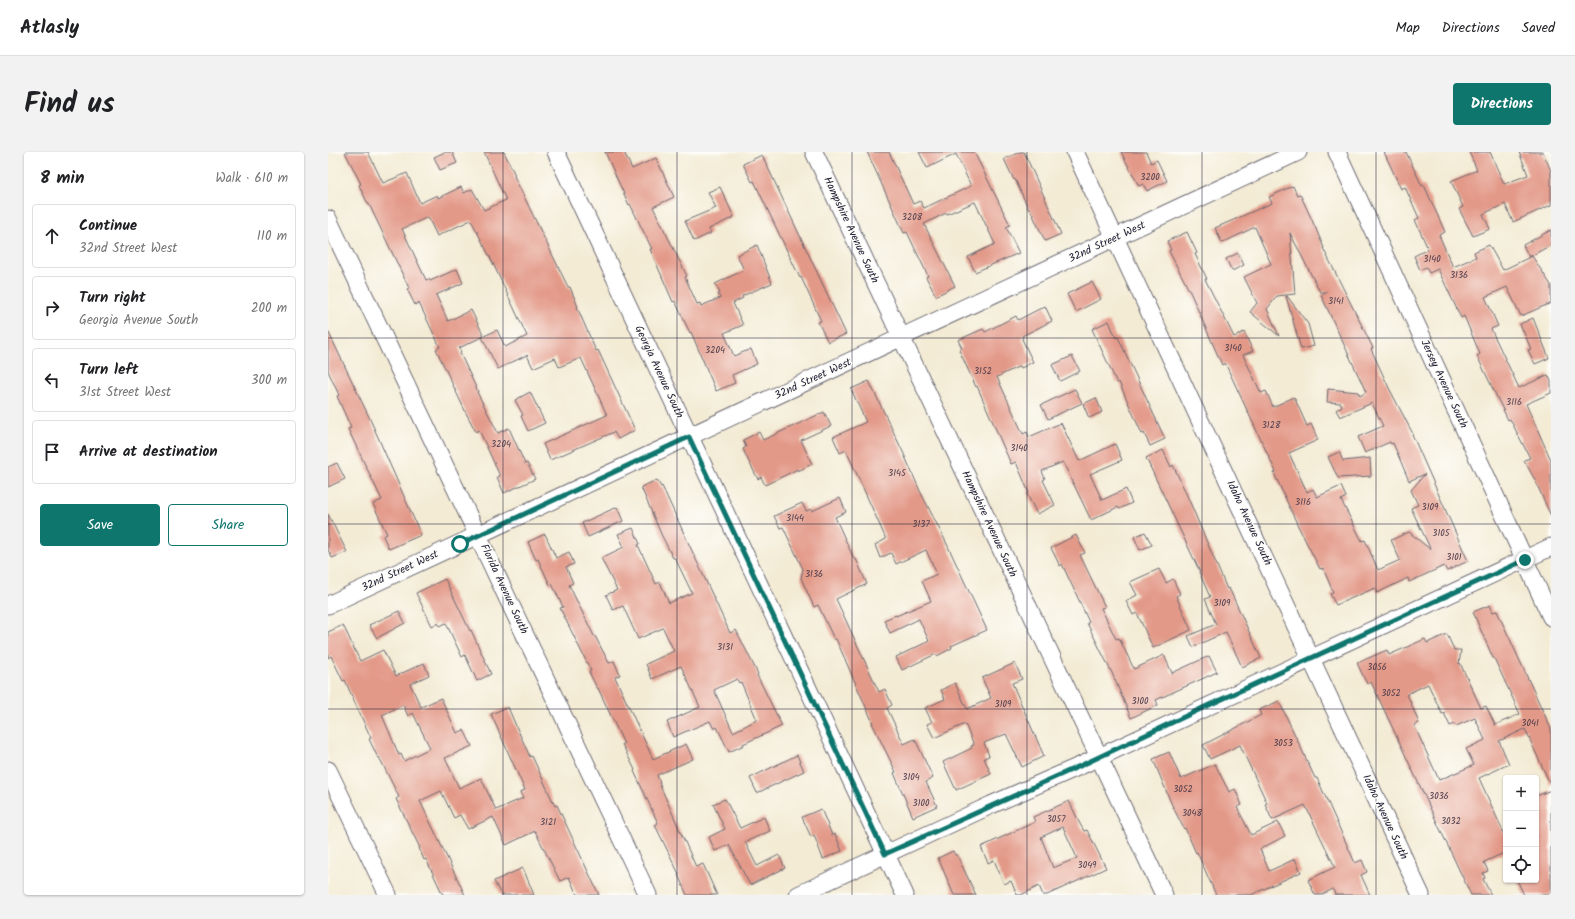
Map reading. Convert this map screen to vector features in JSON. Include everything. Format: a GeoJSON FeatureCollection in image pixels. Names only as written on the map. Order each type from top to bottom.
{"type":"FeatureCollection","features":[{"type":"Feature","properties":{"kind":"street","name":"Georgia Avenue South"},"geometry":{"type":"LineString","coordinates":[[556,152],[905,895]]}},
{"type":"Feature","properties":{"kind":"street","name":"Hampshire Avenue South"},"geometry":{"type":"LineString","coordinates":[[814,152],[1164,895]]}},
{"type":"Feature","properties":{"kind":"street","name":"Idaho Avenue South"},"geometry":{"type":"LineString","coordinates":[[1075,152],[1421,895]]}},
{"type":"Feature","properties":{"kind":"street","name":"32nd Street West"},"geometry":{"type":"LineString","coordinates":[[328,605],[1298,152]]}},
{"type":"Feature","properties":{"kind":"street","name":"Jersey Avenue South"},"geometry":{"type":"LineString","coordinates":[[1337,152],[1551,617]]}},
{"type":"Feature","properties":{"kind":"street","name":"Florida Avenue South"},"geometry":{"type":"LineString","coordinates":[[328,219],[648,895]]}},
{"type":"Feature","properties":{"kind":"street"},"geometry":{"type":"LineString","coordinates":[[798,895],[1551,547]]}},
{"type":"Feature","properties":{"kind":"street"},"geometry":{"type":"LineString","coordinates":[[328,770],[388,895]]}},
{"type":"Feature","properties":{"kind":"building"},"geometry":{"type":"Polygon","coordinates":[[[345,152],[368,152],[383,183],[407,173],[420,203],[437,195],[438,198],[461,187],[464,193],[472,189],[484,210],[506,200],[484,152],[504,152],[515,175],[514,176],[568,287],[570,287],[596,351],[598,350],[635,430],[618,439],[614,432],[550,460],[543,444],[607,415],[581,358],[559,367],[555,358],[533,368],[527,355],[498,369],[482,337],[497,330],[505,347],[527,336],[471,220],[437,236],[428,217],[402,229],[426,280],[429,279],[430,281],[457,269],[463,283],[436,295],[448,321],[471,310],[484,336],[459,348],[460,353],[477,392],[498,433],[509,428],[525,464],[527,463],[535,479],[504,493],[497,477],[500,476],[479,430],[476,432],[466,413],[436,349],[440,347],[419,303],[415,305],[407,289],[409,288],[359,185],[361,184],[345,152]]]}},
{"type":"Feature","properties":{"kind":"building"},"geometry":{"type":"Polygon","coordinates":[[[445,152],[452,152],[457,163],[440,170],[434,157],[445,152]]]}},
{"type":"Feature","properties":{"kind":"building"},"geometry":{"type":"Polygon","coordinates":[[[605,152],[624,152],[632,169],[656,158],[674,197],[653,207],[687,276],[685,277],[697,304],[700,303],[701,306],[720,298],[718,294],[720,293],[715,284],[744,270],[737,255],[757,245],[772,283],[742,296],[743,298],[733,303],[743,325],[724,333],[734,356],[751,349],[757,364],[732,375],[735,383],[716,391],[691,332],[690,333],[675,301],[673,302],[650,249],[652,249],[630,204],[629,205],[605,152]]]}},
{"type":"Feature","properties":{"kind":"building"},"geometry":{"type":"Polygon","coordinates":[[[867,152],[889,152],[913,204],[920,201],[924,208],[971,186],[956,154],[927,168],[919,152],[974,152],[1010,225],[1006,227],[1019,253],[975,272],[968,257],[995,244],[975,202],[947,214],[946,213],[924,224],[955,286],[936,296],[926,277],[928,276],[907,232],[904,233],[867,152]]]}},
{"type":"Feature","properties":{"kind":"building"},"geometry":{"type":"Polygon","coordinates":[[[1020,152],[1024,152],[1061,234],[1045,241],[1004,159],[1020,152]]]}},
{"type":"Feature","properties":{"kind":"building"},"geometry":{"type":"Polygon","coordinates":[[[1121,152],[1146,152],[1151,163],[1157,160],[1167,181],[1147,191],[1143,184],[1139,186],[1121,152]]]}},
{"type":"Feature","properties":{"kind":"building"},"geometry":{"type":"Polygon","coordinates":[[[1384,152],[1406,152],[1422,186],[1424,185],[1445,232],[1439,235],[1453,267],[1476,257],[1474,252],[1489,245],[1503,270],[1532,256],[1551,285],[1551,303],[1521,316],[1507,287],[1485,297],[1498,326],[1491,329],[1519,388],[1548,375],[1551,381],[1551,393],[1526,404],[1551,460],[1551,516],[1524,460],[1530,458],[1510,419],[1508,420],[1477,356],[1480,354],[1464,316],[1461,318],[1438,269],[1429,273],[1426,267],[1420,270],[1414,256],[1428,249],[1415,220],[1419,218],[1405,187],[1401,189],[1384,152]]]}},
{"type":"Feature","properties":{"kind":"building"},"geometry":{"type":"Polygon","coordinates":[[[1469,152],[1490,152],[1504,184],[1528,175],[1519,152],[1543,152],[1551,171],[1551,205],[1513,222],[1505,204],[1483,214],[1490,229],[1473,236],[1459,209],[1463,207],[1451,181],[1477,170],[1469,152]]]}},
{"type":"Feature","properties":{"kind":"building"},"geometry":{"type":"Polygon","coordinates":[[[762,155],[846,334],[828,342],[818,322],[821,321],[801,277],[800,278],[754,181],[752,182],[743,164],[762,155]]]}},
{"type":"Feature","properties":{"kind":"building"},"geometry":{"type":"Polygon","coordinates":[[[1293,186],[1297,195],[1300,194],[1323,248],[1373,348],[1371,349],[1413,434],[1468,561],[1447,571],[1444,566],[1409,582],[1408,578],[1377,593],[1375,588],[1336,605],[1330,594],[1333,592],[1323,568],[1320,569],[1298,526],[1274,473],[1276,472],[1225,363],[1222,365],[1191,294],[1169,251],[1171,250],[1167,241],[1187,232],[1197,253],[1195,254],[1207,279],[1205,279],[1234,337],[1244,332],[1253,351],[1243,355],[1261,393],[1266,391],[1273,407],[1294,397],[1307,426],[1311,424],[1318,440],[1289,453],[1307,492],[1313,489],[1317,497],[1341,486],[1346,497],[1341,500],[1362,541],[1365,540],[1378,570],[1400,560],[1391,540],[1409,532],[1431,550],[1411,508],[1418,505],[1411,490],[1425,474],[1409,481],[1393,443],[1391,444],[1390,442],[1365,453],[1358,437],[1383,426],[1372,403],[1340,417],[1336,410],[1342,406],[1341,403],[1327,402],[1328,389],[1358,392],[1360,396],[1366,392],[1321,295],[1327,292],[1320,292],[1290,233],[1295,294],[1277,296],[1267,309],[1279,336],[1250,312],[1257,303],[1244,277],[1271,264],[1255,227],[1222,243],[1215,228],[1272,203],[1269,197],[1293,186]]]}},
{"type":"Feature","properties":{"kind":"building"},"geometry":{"type":"Polygon","coordinates":[[[720,187],[734,217],[709,229],[711,233],[694,241],[685,221],[716,208],[708,192],[720,187]]]}},
{"type":"Feature","properties":{"kind":"building"},"geometry":{"type":"Polygon","coordinates":[[[1551,230],[1551,245],[1529,257],[1523,245],[1551,230]]]}},
{"type":"Feature","properties":{"kind":"building"},"geometry":{"type":"Polygon","coordinates":[[[1238,253],[1244,265],[1232,271],[1226,259],[1238,253]]]}},
{"type":"Feature","properties":{"kind":"building"},"geometry":{"type":"Polygon","coordinates":[[[1092,282],[1101,299],[1076,312],[1067,294],[1092,282]]]}},
{"type":"Feature","properties":{"kind":"building"},"geometry":{"type":"Polygon","coordinates":[[[1286,296],[1308,324],[1314,346],[1301,349],[1286,296]]]}},
{"type":"Feature","properties":{"kind":"building"},"geometry":{"type":"Polygon","coordinates":[[[1045,306],[1052,321],[1022,336],[1033,362],[1021,368],[1020,366],[997,377],[1023,434],[1027,432],[1029,437],[1061,423],[1079,461],[1115,444],[1122,460],[1090,474],[1102,500],[1126,489],[1132,503],[1119,509],[1118,507],[1091,520],[1063,462],[1042,471],[1045,479],[1043,480],[1055,505],[1037,514],[1027,494],[1029,493],[1016,462],[1011,464],[977,386],[976,387],[959,350],[962,348],[958,340],[983,329],[985,332],[1016,316],[1018,320],[1045,306]]]}},
{"type":"Feature","properties":{"kind":"building"},"geometry":{"type":"Polygon","coordinates":[[[1533,318],[1549,358],[1535,364],[1528,350],[1531,349],[1520,324],[1533,318]]]}},
{"type":"Feature","properties":{"kind":"building"},"geometry":{"type":"Polygon","coordinates":[[[1109,321],[1116,338],[1118,337],[1165,439],[1150,446],[1144,433],[1142,434],[1119,382],[1117,383],[1092,329],[1109,321]]]}},
{"type":"Feature","properties":{"kind":"building"},"geometry":{"type":"Polygon","coordinates":[[[328,331],[370,419],[421,535],[389,549],[383,536],[387,534],[373,504],[382,500],[348,429],[351,428],[337,396],[339,395],[328,371],[328,331]]]}},
{"type":"Feature","properties":{"kind":"building"},"geometry":{"type":"Polygon","coordinates":[[[1072,356],[1080,371],[1060,381],[1052,365],[1072,356]]]}},
{"type":"Feature","properties":{"kind":"building"},"geometry":{"type":"Polygon","coordinates":[[[869,381],[987,630],[951,646],[952,648],[937,656],[936,654],[902,670],[896,657],[929,641],[919,619],[890,633],[884,620],[931,601],[922,581],[937,574],[926,550],[896,564],[891,553],[880,558],[875,545],[886,539],[846,450],[840,453],[833,437],[866,422],[851,389],[869,381]]]}},
{"type":"Feature","properties":{"kind":"building"},"geometry":{"type":"Polygon","coordinates":[[[1075,389],[1082,403],[1048,419],[1041,405],[1075,389]]]}},
{"type":"Feature","properties":{"kind":"building"},"geometry":{"type":"Polygon","coordinates":[[[530,392],[545,423],[528,431],[521,416],[523,415],[515,400],[530,392]]]}},
{"type":"Feature","properties":{"kind":"building"},"geometry":{"type":"Polygon","coordinates":[[[1096,398],[1102,412],[1089,418],[1083,404],[1096,398]]]}},
{"type":"Feature","properties":{"kind":"building"},"geometry":{"type":"Polygon","coordinates":[[[824,412],[831,426],[801,440],[812,464],[765,485],[761,477],[758,479],[743,449],[746,447],[743,440],[759,432],[763,440],[824,412]]]}},
{"type":"Feature","properties":{"kind":"building"},"geometry":{"type":"Polygon","coordinates":[[[1163,450],[1171,467],[1173,465],[1227,589],[1229,588],[1261,658],[1242,667],[1226,632],[1193,647],[1188,636],[1216,624],[1205,599],[1210,597],[1200,572],[1146,458],[1163,450]]]}},
{"type":"Feature","properties":{"kind":"building"},"geometry":{"type":"Polygon","coordinates":[[[1339,452],[1343,461],[1370,458],[1371,476],[1338,478],[1328,457],[1339,452]]]}},
{"type":"Feature","properties":{"kind":"building"},"geometry":{"type":"Polygon","coordinates":[[[337,463],[345,479],[328,487],[328,467],[337,463]]]}},
{"type":"Feature","properties":{"kind":"building"},"geometry":{"type":"Polygon","coordinates":[[[657,480],[661,487],[662,486],[730,633],[736,630],[782,726],[729,752],[717,727],[714,729],[710,721],[673,737],[667,722],[700,707],[681,666],[652,679],[646,664],[674,651],[663,628],[638,639],[623,606],[613,610],[606,595],[617,590],[601,558],[624,547],[618,534],[633,528],[640,544],[638,545],[656,584],[660,582],[669,603],[692,593],[675,558],[673,558],[661,534],[641,487],[657,480]],[[737,679],[714,690],[733,732],[757,720],[741,682],[739,683],[737,679]]]}},
{"type":"Feature","properties":{"kind":"building"},"geometry":{"type":"Polygon","coordinates":[[[840,498],[846,512],[835,517],[867,584],[836,599],[879,692],[885,689],[892,705],[887,708],[904,744],[915,739],[933,778],[926,782],[937,806],[913,817],[894,773],[896,772],[872,723],[836,639],[834,639],[818,605],[814,607],[801,578],[803,569],[783,527],[780,528],[774,516],[802,503],[806,511],[811,509],[812,511],[840,498]]]}},
{"type":"Feature","properties":{"kind":"building"},"geometry":{"type":"Polygon","coordinates":[[[617,507],[623,521],[588,537],[582,523],[617,507]]]}},
{"type":"Feature","properties":{"kind":"building"},"geometry":{"type":"Polygon","coordinates":[[[328,514],[347,552],[332,558],[328,550],[328,514]]]}},
{"type":"Feature","properties":{"kind":"building"},"geometry":{"type":"Polygon","coordinates":[[[1145,532],[1152,545],[1140,550],[1134,537],[1145,532]]]}},
{"type":"Feature","properties":{"kind":"building"},"geometry":{"type":"Polygon","coordinates":[[[545,534],[556,558],[569,552],[574,564],[566,567],[573,583],[569,585],[609,663],[614,661],[620,675],[615,677],[653,759],[686,744],[693,759],[657,775],[659,783],[696,867],[703,864],[717,895],[687,895],[678,875],[679,874],[655,825],[658,823],[622,744],[624,744],[589,672],[591,671],[560,608],[563,607],[552,584],[550,585],[538,559],[536,560],[528,542],[545,534]]]}},
{"type":"Feature","properties":{"kind":"building"},"geometry":{"type":"Polygon","coordinates":[[[1076,535],[1085,553],[1080,555],[1105,607],[1101,608],[1116,639],[1119,638],[1134,669],[1164,655],[1172,673],[1209,656],[1217,672],[1156,700],[1158,705],[1131,718],[1112,673],[1087,623],[1089,622],[1062,564],[1060,566],[1051,548],[1076,535]]]}},
{"type":"Feature","properties":{"kind":"building"},"geometry":{"type":"Polygon","coordinates":[[[1159,569],[1166,583],[1173,579],[1180,594],[1176,596],[1191,630],[1153,648],[1137,613],[1133,615],[1126,601],[1137,595],[1130,582],[1159,569]]]}},
{"type":"Feature","properties":{"kind":"building"},"geometry":{"type":"Polygon","coordinates":[[[445,579],[491,674],[477,681],[465,655],[462,657],[446,623],[440,626],[438,623],[432,626],[416,593],[445,579]]]}},
{"type":"Feature","properties":{"kind":"building"},"geometry":{"type":"Polygon","coordinates":[[[1490,605],[1493,612],[1497,611],[1551,729],[1551,786],[1525,729],[1499,741],[1509,764],[1479,778],[1503,831],[1503,853],[1484,862],[1488,871],[1483,873],[1485,878],[1483,879],[1491,895],[1471,895],[1371,682],[1367,684],[1357,663],[1387,650],[1389,655],[1425,639],[1427,643],[1447,634],[1454,650],[1461,650],[1459,664],[1460,663],[1481,708],[1486,706],[1495,725],[1520,714],[1473,612],[1490,605]],[[1428,684],[1407,694],[1419,723],[1414,725],[1439,780],[1474,765],[1466,749],[1485,740],[1475,718],[1456,726],[1455,724],[1450,726],[1444,713],[1442,714],[1428,684]]]}},
{"type":"Feature","properties":{"kind":"building"},"geometry":{"type":"Polygon","coordinates":[[[399,611],[405,623],[377,638],[369,625],[399,611]]]}},
{"type":"Feature","properties":{"kind":"building"},"geometry":{"type":"Polygon","coordinates":[[[343,625],[360,661],[383,650],[396,676],[424,663],[429,675],[410,684],[421,707],[441,698],[457,733],[464,730],[472,746],[445,758],[459,788],[481,778],[496,810],[523,798],[520,792],[525,790],[491,714],[508,707],[530,757],[532,756],[555,806],[557,805],[599,895],[577,895],[569,877],[560,881],[535,831],[506,845],[493,817],[468,829],[460,815],[454,818],[441,791],[420,801],[465,895],[443,895],[426,859],[424,860],[420,848],[396,799],[399,797],[369,739],[371,738],[345,680],[343,681],[331,656],[328,658],[328,632],[343,625]],[[403,705],[382,715],[399,755],[401,754],[404,761],[430,748],[413,713],[408,716],[403,705]]]}},
{"type":"Feature","properties":{"kind":"building"},"geometry":{"type":"Polygon","coordinates":[[[1015,663],[1022,679],[1012,683],[1044,756],[1022,767],[1006,734],[984,743],[989,756],[984,758],[991,774],[956,790],[943,762],[972,748],[971,746],[974,745],[965,724],[934,738],[927,724],[932,722],[925,708],[945,699],[941,690],[955,683],[967,709],[991,698],[982,678],[1015,663]]]}},
{"type":"Feature","properties":{"kind":"building"},"geometry":{"type":"Polygon","coordinates":[[[1279,701],[1315,778],[1317,778],[1355,863],[1362,860],[1367,872],[1361,875],[1370,895],[1335,895],[1333,889],[1321,895],[1315,895],[1308,880],[1335,867],[1305,805],[1272,820],[1265,804],[1267,803],[1240,745],[1210,759],[1203,745],[1261,715],[1259,710],[1279,701]]]}},
{"type":"Feature","properties":{"kind":"building"},"geometry":{"type":"Polygon","coordinates":[[[1169,752],[1181,779],[1215,764],[1229,792],[1235,789],[1242,805],[1237,807],[1251,835],[1278,822],[1285,836],[1260,849],[1269,871],[1295,859],[1301,872],[1251,895],[1216,895],[1197,852],[1196,853],[1185,828],[1184,829],[1172,805],[1153,759],[1169,752]]]}},
{"type":"Feature","properties":{"kind":"building"},"geometry":{"type":"Polygon","coordinates":[[[797,755],[804,771],[757,793],[750,778],[797,755]]]}},
{"type":"Feature","properties":{"kind":"building"},"geometry":{"type":"Polygon","coordinates":[[[1551,790],[1551,895],[1524,895],[1518,883],[1539,883],[1539,795],[1551,790]]]}},
{"type":"Feature","properties":{"kind":"building"},"geometry":{"type":"Polygon","coordinates":[[[725,799],[740,828],[764,817],[770,831],[745,842],[757,866],[779,855],[785,868],[750,885],[729,845],[715,851],[709,837],[725,829],[713,804],[725,799]]]}},
{"type":"Feature","properties":{"kind":"building"},"geometry":{"type":"Polygon","coordinates":[[[1069,801],[1084,831],[1087,830],[1106,868],[1047,895],[1043,895],[1039,886],[1021,895],[1017,895],[1011,881],[1004,884],[994,860],[988,863],[981,847],[1035,822],[1033,817],[1069,801]],[[1063,827],[1041,837],[1053,868],[1077,858],[1063,827]]]}},
{"type":"Feature","properties":{"kind":"building"},"geometry":{"type":"Polygon","coordinates":[[[821,809],[832,835],[835,834],[842,851],[823,859],[814,835],[811,837],[802,817],[821,809]]]}},
{"type":"Feature","properties":{"kind":"building"},"geometry":{"type":"Polygon","coordinates":[[[953,851],[955,855],[957,855],[976,895],[954,895],[938,858],[953,851]]]}},
{"type":"Feature","properties":{"kind":"building"},"geometry":{"type":"Polygon","coordinates":[[[523,868],[534,895],[501,895],[494,881],[523,868]]]}},
{"type":"Feature","properties":{"kind":"route"},"geometry":{"type":"LineString","coordinates":[[460,544],[689,437],[885,854],[1082,765],[1525,560]]}}]}
